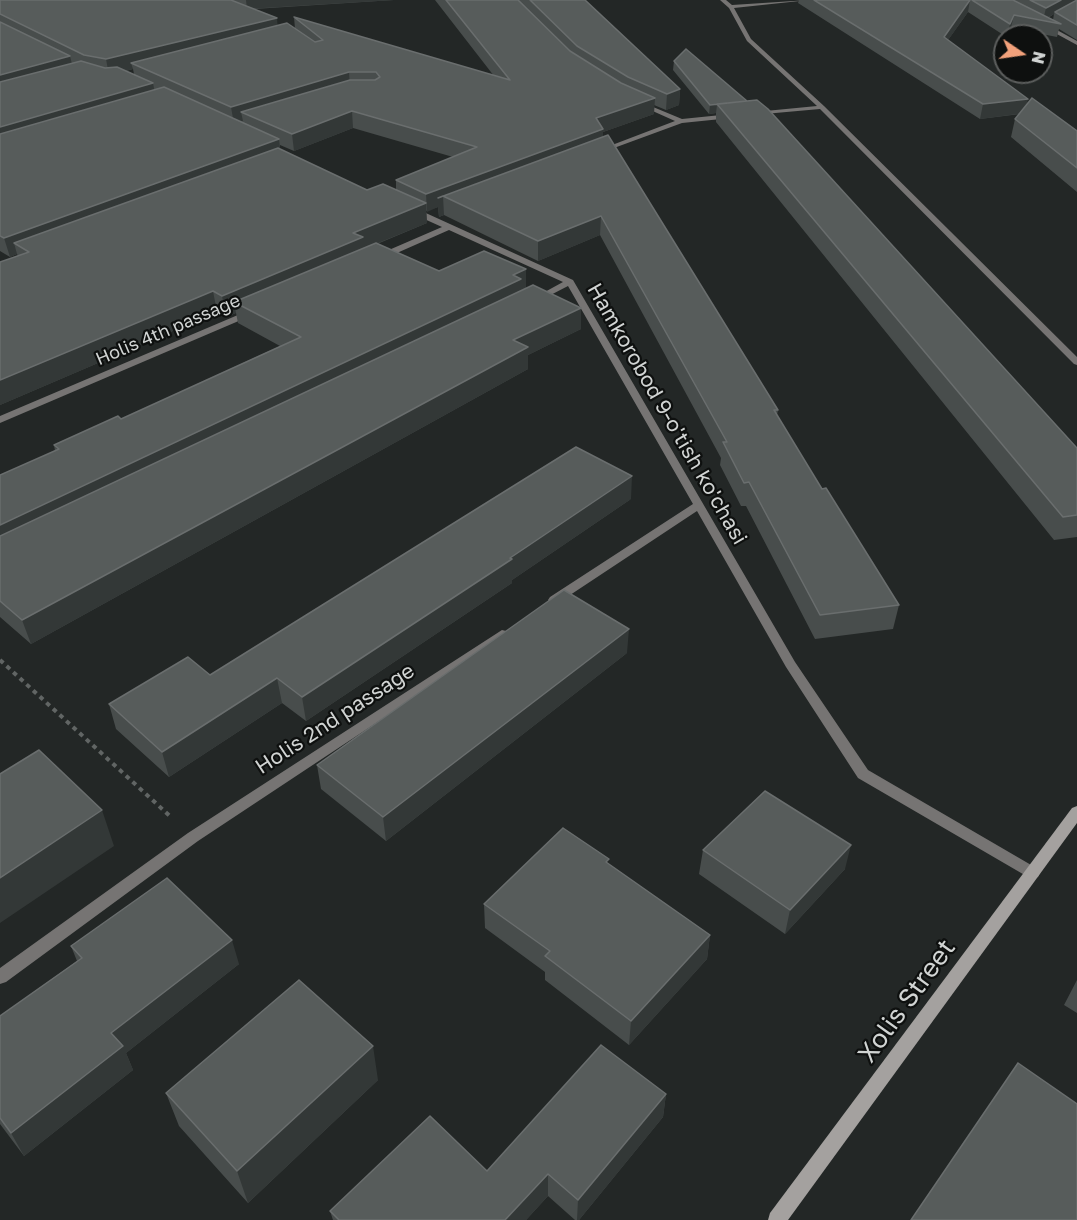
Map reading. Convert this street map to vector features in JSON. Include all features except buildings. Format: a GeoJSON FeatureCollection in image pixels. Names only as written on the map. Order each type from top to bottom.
{"type":"FeatureCollection","features":[{"type":"Feature","properties":{"kind":"street"},"geometry":{"type":"LineString","coordinates":[[723,0],[731,7],[749,40],[822,107],[1077,362]]}},
{"type":"Feature","properties":{"kind":"street"},"geometry":{"type":"LineString","coordinates":[[731,7],[806,0]]}},
{"type":"Feature","properties":{"kind":"street"},"geometry":{"type":"LineString","coordinates":[[1051,20],[1043,25],[1077,43]]}},
{"type":"Feature","properties":{"kind":"street"},"geometry":{"type":"LineString","coordinates":[[634,100],[681,121]]}},
{"type":"Feature","properties":{"kind":"street"},"geometry":{"type":"LineString","coordinates":[[752,114],[822,107]]}},
{"type":"Feature","properties":{"kind":"street"},"geometry":{"type":"LineString","coordinates":[[592,154],[681,121],[740,115]]}},
{"type":"Feature","properties":{"kind":"street","name":"Hamkorobod 9-o'tish ko'chasi"},"geometry":{"type":"LineString","coordinates":[[406,208],[570,282],[790,664],[863,774],[1033,873]]}},
{"type":"Feature","properties":{"kind":"street"},"geometry":{"type":"LineString","coordinates":[[426,217],[437,213]]}},
{"type":"Feature","properties":{"kind":"street"},"geometry":{"type":"LineString","coordinates":[[372,260],[448,227]]}},
{"type":"Feature","properties":{"kind":"street"},"geometry":{"type":"LineString","coordinates":[[527,303],[570,282]]}},
{"type":"Feature","properties":{"kind":"street","name":"Holis 4th passage"},"geometry":{"type":"LineString","coordinates":[[0,420],[262,307]]}},
{"type":"Feature","properties":{"kind":"street"},"geometry":{"type":"LineString","coordinates":[[540,609],[699,505]]}},
{"type":"Feature","properties":{"kind":"street","name":"Holis 2nd passage"},"geometry":{"type":"LineString","coordinates":[[0,977],[192,837],[510,629]]}},
{"type":"Feature","properties":{"kind":"street","name":"Xolis Street"},"geometry":{"type":"LineString","coordinates":[[777,1220],[1077,812]]}},
{"type":"Feature","properties":{"kind":"path"},"geometry":{"type":"LineString","coordinates":[[0,660],[192,837]]}}]}
